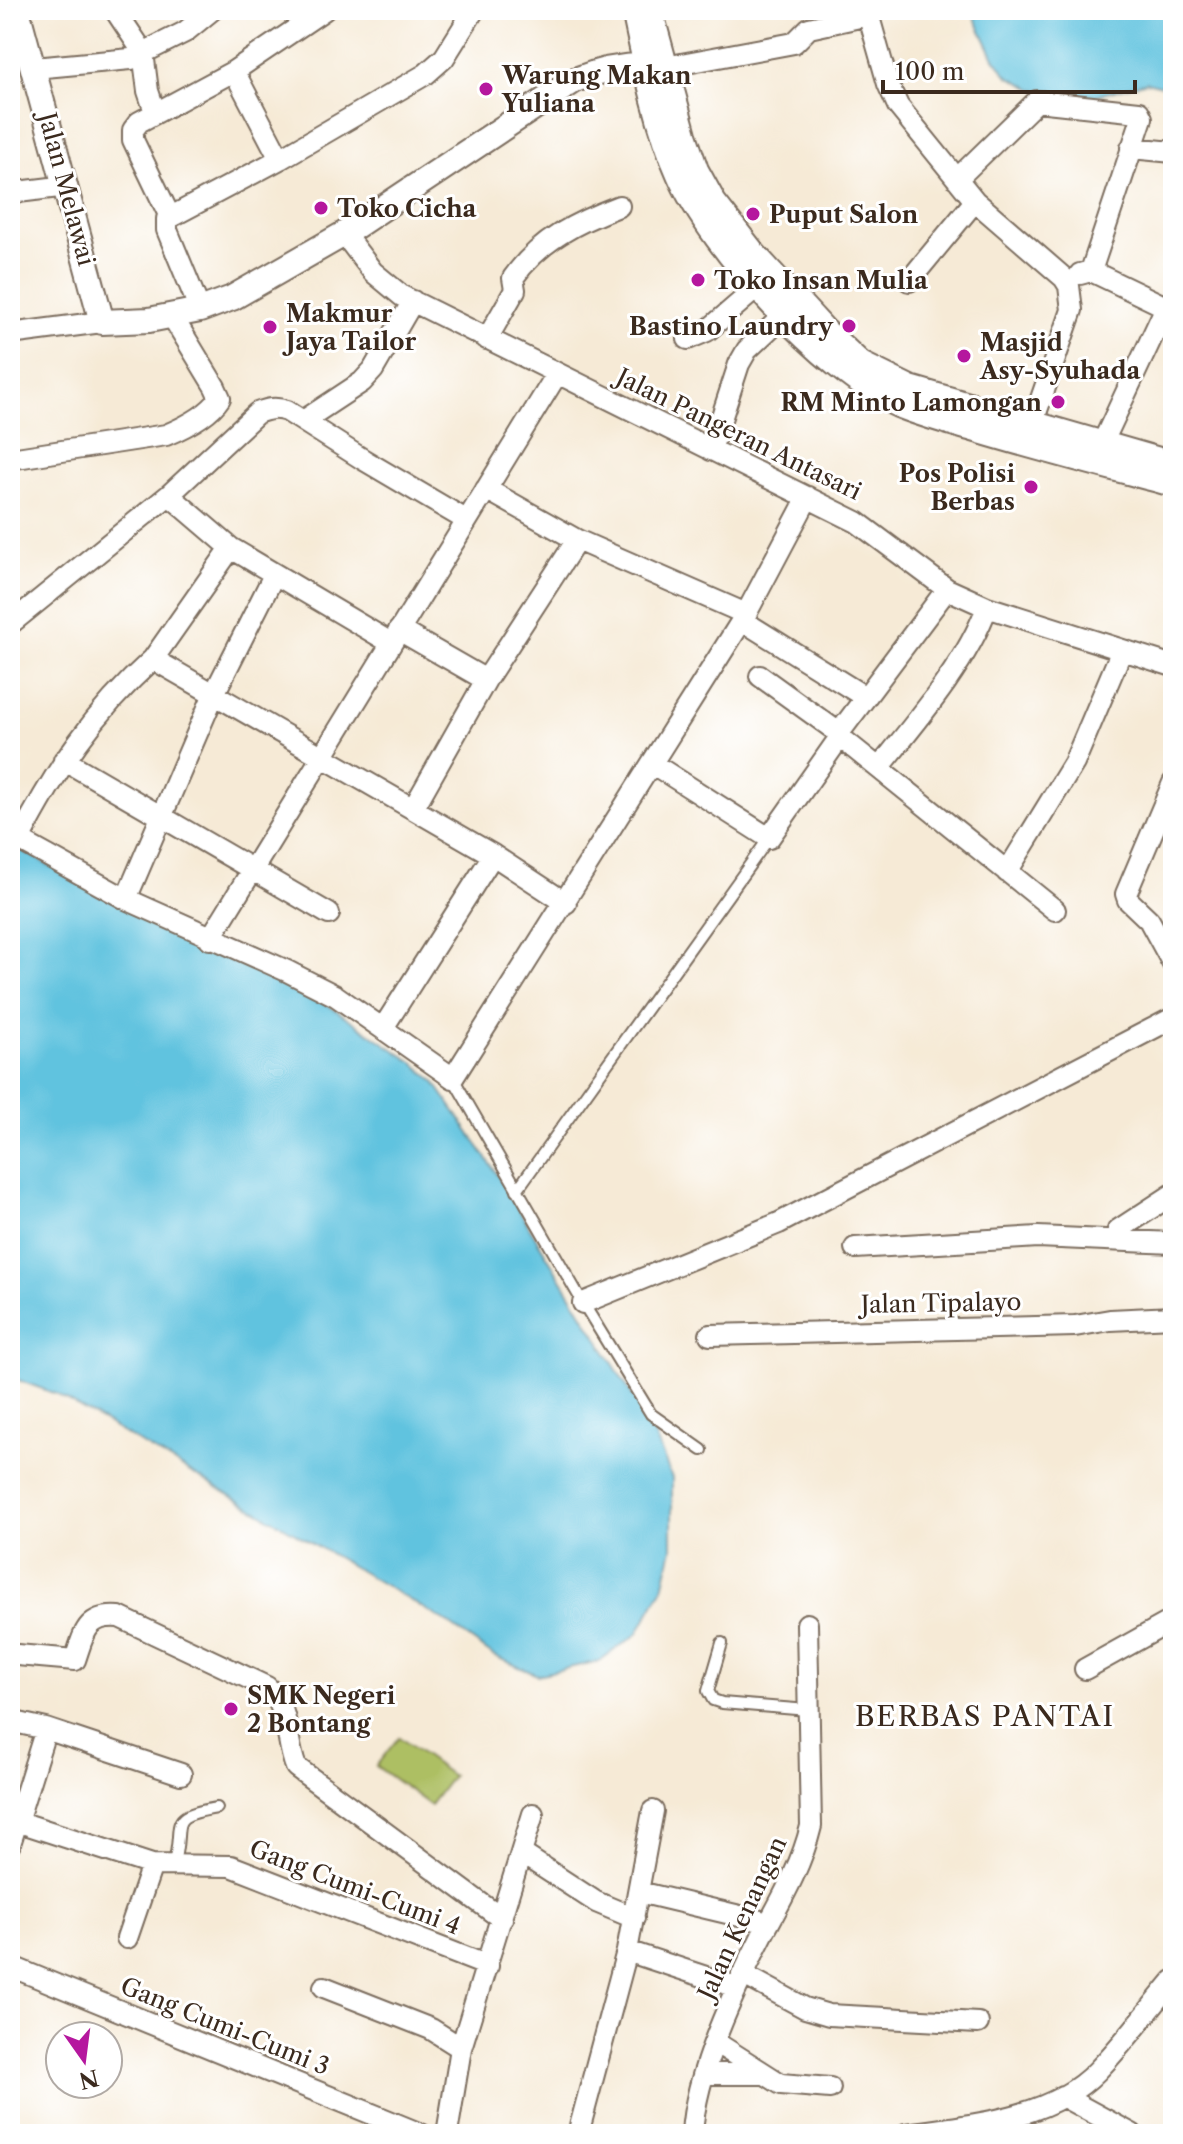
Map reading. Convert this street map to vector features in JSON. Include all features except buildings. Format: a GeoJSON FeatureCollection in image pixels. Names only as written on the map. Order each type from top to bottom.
{"type":"FeatureCollection","features":[{"type":"Feature","properties":{"kind":"street","name":"Jalan Melawai"},"geometry":{"type":"LineString","coordinates":[[17,10],[102,322]]}},
{"type":"Feature","properties":{"kind":"street"},"geometry":{"type":"LineString","coordinates":[[115,10],[143,52],[148,91],[155,112]]}},
{"type":"Feature","properties":{"kind":"street"},"geometry":{"type":"LineString","coordinates":[[34,68],[131,59],[185,32],[212,10]]}},
{"type":"Feature","properties":{"kind":"street"},"geometry":{"type":"LineString","coordinates":[[170,217],[132,135],[135,126],[155,112],[234,71],[324,10]]}},
{"type":"Feature","properties":{"kind":"street"},"geometry":{"type":"LineString","coordinates":[[200,310],[167,230],[166,223],[170,217],[280,159],[426,74],[444,58],[474,10]]}},
{"type":"Feature","properties":{"kind":"street"},"geometry":{"type":"LineString","coordinates":[[634,10],[696,170],[714,203],[754,254],[824,330],[861,364],[910,388],[1029,434],[1173,484]]}},
{"type":"Feature","properties":{"kind":"street"},"geometry":{"type":"LineString","coordinates":[[650,10],[655,66],[679,174],[722,245],[820,351],[861,385],[899,405],[1029,434],[1102,444],[1173,464]]}},
{"type":"Feature","properties":{"kind":"street"},"geometry":{"type":"LineString","coordinates":[[10,334],[102,322],[149,320],[200,310],[232,298],[344,234],[575,80],[600,69],[655,66],[794,43],[809,28],[868,13],[893,97],[975,201],[1064,278],[1069,286],[1072,310],[1029,434]]}},
{"type":"Feature","properties":{"kind":"street"},"geometry":{"type":"LineString","coordinates":[[234,71],[280,159]]}},
{"type":"Feature","properties":{"kind":"street"},"geometry":{"type":"LineString","coordinates":[[957,179],[1037,101],[1139,112],[1142,118],[1091,271]]}},
{"type":"Feature","properties":{"kind":"street"},"geometry":{"type":"LineString","coordinates":[[1131,148],[1173,152]]}},
{"type":"Feature","properties":{"kind":"street"},"geometry":{"type":"LineString","coordinates":[[10,193],[67,186]]}},
{"type":"Feature","properties":{"kind":"street"},"geometry":{"type":"LineString","coordinates":[[909,281],[975,201]]}},
{"type":"Feature","properties":{"kind":"street"},"geometry":{"type":"LineString","coordinates":[[487,339],[515,290],[513,278],[533,253],[582,221],[619,206]]}},
{"type":"Feature","properties":{"kind":"street","name":"Jalan Pangeran Antasari"},"geometry":{"type":"LineString","coordinates":[[344,234],[373,272],[402,296],[808,497],[873,532],[947,589],[987,607],[1173,666]]}},
{"type":"Feature","properties":{"kind":"street"},"geometry":{"type":"LineString","coordinates":[[1064,278],[1091,271],[1170,304],[1102,444]]}},
{"type":"Feature","properties":{"kind":"street"},"geometry":{"type":"LineString","coordinates":[[688,339],[707,331],[759,286]]}},
{"type":"Feature","properties":{"kind":"street"},"geometry":{"type":"LineString","coordinates":[[303,421],[362,382],[373,370],[413,301]]}},
{"type":"Feature","properties":{"kind":"street"},"geometry":{"type":"LineString","coordinates":[[711,450],[739,364],[747,350],[784,315]]}},
{"type":"Feature","properties":{"kind":"street"},"geometry":{"type":"LineString","coordinates":[[10,459],[166,435],[215,406],[220,398],[215,387],[172,316]]}},
{"type":"Feature","properties":{"kind":"street"},"geometry":{"type":"LineString","coordinates":[[210,939],[557,374]]}},
{"type":"Feature","properties":{"kind":"street"},"geometry":{"type":"LineString","coordinates":[[10,624],[169,495],[257,413],[276,408],[303,421],[466,520]]}},
{"type":"Feature","properties":{"kind":"street"},"geometry":{"type":"LineString","coordinates":[[486,489],[577,540],[744,618],[865,697]]}},
{"type":"Feature","properties":{"kind":"street"},"geometry":{"type":"LineString","coordinates":[[169,495],[231,548],[274,575],[486,680]]}},
{"type":"Feature","properties":{"kind":"street"},"geometry":{"type":"LineString","coordinates":[[231,548],[153,659],[84,731],[15,837],[126,899],[311,983],[383,1028],[453,1078],[744,618],[808,497]]}},
{"type":"Feature","properties":{"kind":"street"},"geometry":{"type":"LineString","coordinates":[[413,809],[486,680],[577,540]]}},
{"type":"Feature","properties":{"kind":"street"},"geometry":{"type":"LineString","coordinates":[[126,899],[214,694],[274,575]]}},
{"type":"Feature","properties":{"kind":"street"},"geometry":{"type":"LineString","coordinates":[[653,764],[769,838],[865,697],[947,589]]}},
{"type":"Feature","properties":{"kind":"street"},"geometry":{"type":"LineString","coordinates":[[879,768],[933,699],[979,628],[987,607]]}},
{"type":"Feature","properties":{"kind":"street"},"geometry":{"type":"LineString","coordinates":[[1007,872],[1074,763],[1122,650]]}},
{"type":"Feature","properties":{"kind":"street"},"geometry":{"type":"LineString","coordinates":[[153,659],[493,855],[566,903]]}},
{"type":"Feature","properties":{"kind":"street"},"geometry":{"type":"LineString","coordinates":[[760,676],[840,735],[1055,910]]}},
{"type":"Feature","properties":{"kind":"street"},"geometry":{"type":"LineString","coordinates":[[64,760],[329,914]]}},
{"type":"Feature","properties":{"kind":"street"},"geometry":{"type":"LineString","coordinates":[[1173,783],[1126,894],[1128,900],[1149,920],[1173,964]]}},
{"type":"Feature","properties":{"kind":"street"},"geometry":{"type":"LineString","coordinates":[[383,1028],[493,855]]}},
{"type":"Feature","properties":{"kind":"street"},"geometry":{"type":"LineString","coordinates":[[583,1303],[779,1223],[1173,1018]]}},
{"type":"Feature","properties":{"kind":"street"},"geometry":{"type":"LineString","coordinates":[[1118,1230],[1173,1194]]}},
{"type":"Feature","properties":{"kind":"street"},"geometry":{"type":"LineString","coordinates":[[855,1248],[1038,1237],[1173,1243]]}},
{"type":"Feature","properties":{"kind":"street","name":"Jalan Tipalayo"},"geometry":{"type":"LineString","coordinates":[[710,1335],[1075,1326],[1110,1320],[1170,1321]]}},
{"type":"Feature","properties":{"kind":"street"},"geometry":{"type":"LineString","coordinates":[[17,1655],[75,1660],[91,1624],[106,1616],[119,1617],[267,1687],[277,1696],[283,1708],[296,1767],[502,1919]]}},
{"type":"Feature","properties":{"kind":"street"},"geometry":{"type":"LineString","coordinates":[[1085,1669],[1173,1620]]}},
{"type":"Feature","properties":{"kind":"street","name":"Jalan Kenangan"},"geometry":{"type":"LineString","coordinates":[[692,2134],[693,2117],[705,2074],[739,1980],[805,1854],[811,1826],[807,1624]]}},
{"type":"Feature","properties":{"kind":"street"},"geometry":{"type":"LineString","coordinates":[[10,1721],[46,1729],[181,1774]]}},
{"type":"Feature","properties":{"kind":"street"},"geometry":{"type":"LineString","coordinates":[[10,1844],[13,1820],[46,1729]]}},
{"type":"Feature","properties":{"kind":"street"},"geometry":{"type":"LineString","coordinates":[[578,2134],[627,1951],[653,1811]]}},
{"type":"Feature","properties":{"kind":"street"},"geometry":{"type":"LineString","coordinates":[[447,2134],[461,2048],[533,1814]]}},
{"type":"Feature","properties":{"kind":"street","name":"Gang Cumi-Cumi 4"},"geometry":{"type":"LineString","coordinates":[[13,1820],[152,1865],[231,1866],[488,1966]]}},
{"type":"Feature","properties":{"kind":"street"},"geometry":{"type":"LineString","coordinates":[[521,1853],[596,1902],[634,1918]]}},
{"type":"Feature","properties":{"kind":"street"},"geometry":{"type":"LineString","coordinates":[[127,1938],[152,1865]]}},
{"type":"Feature","properties":{"kind":"street"},"geometry":{"type":"LineString","coordinates":[[639,1892],[769,1923]]}},
{"type":"Feature","properties":{"kind":"street"},"geometry":{"type":"LineString","coordinates":[[627,1951],[739,1980],[829,2015],[978,2023]]}},
{"type":"Feature","properties":{"kind":"street","name":"Gang Cumi-Cumi 3"},"geometry":{"type":"LineString","coordinates":[[10,1966],[421,2134]]}},
{"type":"Feature","properties":{"kind":"street"},"geometry":{"type":"LineString","coordinates":[[906,2134],[1011,2118],[1065,2094],[1096,2074],[1173,1981]]}},
{"type":"Feature","properties":{"kind":"street"},"geometry":{"type":"LineString","coordinates":[[324,1987],[431,2029],[461,2048]]}},
{"type":"Feature","properties":{"kind":"street"},"geometry":{"type":"LineString","coordinates":[[715,2042],[781,2084],[830,2088]]}},
{"type":"Feature","properties":{"kind":"street"},"geometry":{"type":"LineString","coordinates":[[705,2074],[763,2074]]}},
{"type":"Feature","properties":{"kind":"street"},"geometry":{"type":"LineString","coordinates":[[1065,2094],[1132,2134]]}},
{"type":"Feature","properties":{"kind":"lane"},"geometry":{"type":"LineString","coordinates":[[517,1190],[769,838]]}},
{"type":"Feature","properties":{"kind":"lane"},"geometry":{"type":"LineString","coordinates":[[453,1078],[651,1414],[702,1450]]}},
{"type":"Feature","properties":{"kind":"lane"},"geometry":{"type":"LineString","coordinates":[[722,1643],[708,1691],[713,1700],[808,1710]]}},
{"type":"Feature","properties":{"kind":"lane"},"geometry":{"type":"LineString","coordinates":[[173,1866],[179,1849],[178,1825],[182,1818],[193,1812],[217,1808]]}},
{"type":"Feature","properties":{"kind":"green space"},"geometry":{"type":"Polygon","coordinates":[[[399,1737],[452,1776],[430,1805],[376,1766],[399,1737]]]}},
{"type":"Feature","properties":{"kind":"water"},"geometry":{"type":"Polygon","coordinates":[[[971,10],[1173,10],[1173,105],[1166,87],[1147,82],[1083,99],[1033,89],[1008,76],[994,58],[971,10]]]}},
{"type":"Feature","properties":{"kind":"water"},"geometry":{"type":"Polygon","coordinates":[[[10,844],[149,920],[276,976],[322,1001],[414,1063],[434,1081],[490,1163],[650,1424],[672,1478],[672,1549],[663,1588],[637,1634],[599,1661],[537,1675],[494,1656],[445,1621],[56,1394],[10,1377],[10,844]]]}},
{"type":"Feature","properties":{"kind":"place","name":"Warung Makan Yuliana"},"geometry":{"type":"Point","coordinates":[486,89]}},
{"type":"Feature","properties":{"kind":"place","name":"Toko Cicha"},"geometry":{"type":"Point","coordinates":[321,208]}},
{"type":"Feature","properties":{"kind":"place","name":"Puput Salon"},"geometry":{"type":"Point","coordinates":[753,214]}},
{"type":"Feature","properties":{"kind":"place","name":"Toko Insan Mulia"},"geometry":{"type":"Point","coordinates":[698,280]}},
{"type":"Feature","properties":{"kind":"place","name":"Bastino Laundry"},"geometry":{"type":"Point","coordinates":[849,326]}},
{"type":"Feature","properties":{"kind":"place","name":"Makmur Jaya Tailor"},"geometry":{"type":"Point","coordinates":[270,327]}},
{"type":"Feature","properties":{"kind":"place","name":"Masjid Asy-Syuhada"},"geometry":{"type":"Point","coordinates":[964,356]}},
{"type":"Feature","properties":{"kind":"place","name":"RM Minto Lamongan"},"geometry":{"type":"Point","coordinates":[1058,402]}},
{"type":"Feature","properties":{"kind":"place","name":"Pos Polisi Berbas"},"geometry":{"type":"Point","coordinates":[1031,487]}},
{"type":"Feature","properties":{"kind":"place","name":"SMK Negeri 2 Bontang"},"geometry":{"type":"Point","coordinates":[231,1709]}},
{"type":"Feature","properties":{"kind":"district","name":"BERBAS PANTAI"},"geometry":{"type":"Point","coordinates":[985,1716]}}]}
